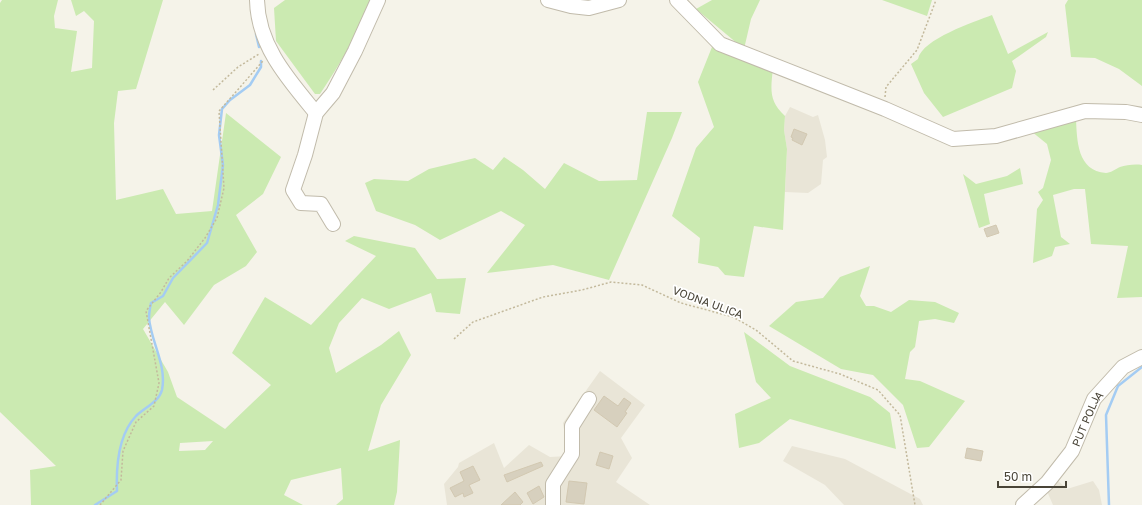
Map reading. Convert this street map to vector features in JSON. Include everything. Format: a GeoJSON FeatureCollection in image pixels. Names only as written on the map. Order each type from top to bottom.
{"type":"FeatureCollection","features":[{"type":"Feature","properties":{"kind":"street"},"geometry":{"type":"LineString","coordinates":[[257,0],[260,28],[271,52],[288,79],[316,113]]}},
{"type":"Feature","properties":{"kind":"street"},"geometry":{"type":"LineString","coordinates":[[333,224],[321,204],[301,203],[293,190],[305,155],[316,113],[333,93],[355,51],[378,0]]}},
{"type":"Feature","properties":{"kind":"street"},"geometry":{"type":"LineString","coordinates":[[548,0],[570,6],[589,8],[619,0]]}},
{"type":"Feature","properties":{"kind":"street"},"geometry":{"type":"LineString","coordinates":[[677,0],[720,44],[885,109],[954,139],[996,136],[1085,112],[1126,112],[1142,115]]}},
{"type":"Feature","properties":{"kind":"street","name":"PUT POLJA"},"geometry":{"type":"LineString","coordinates":[[1023,505],[1047,483],[1072,451],[1094,398],[1124,367],[1142,356]]}},
{"type":"Feature","properties":{"kind":"street"},"geometry":{"type":"LineString","coordinates":[[553,505],[553,484],[572,454],[572,426],[589,399]]}},
{"type":"Feature","properties":{"kind":"path"},"geometry":{"type":"LineString","coordinates":[[885,109],[886,87],[917,50],[936,0]]}},
{"type":"Feature","properties":{"kind":"path"},"geometry":{"type":"LineString","coordinates":[[213,90],[256,54],[271,52]]}},
{"type":"Feature","properties":{"kind":"path"},"geometry":{"type":"LineString","coordinates":[[100,505],[121,480],[123,451],[136,422],[154,406],[159,383],[146,311],[169,278],[187,261],[205,238],[217,218],[224,188],[219,111],[257,66],[271,52]]}},
{"type":"Feature","properties":{"kind":"path","name":"VODNA ULICA"},"geometry":{"type":"LineString","coordinates":[[454,339],[473,322],[542,297],[582,290],[611,282],[642,285],[681,303],[733,317],[756,330],[793,361],[840,374],[878,390],[900,415],[915,505]]}},
{"type":"Feature","properties":{"kind":"shaded area"},"geometry":{"type":"Polygon","coordinates":[[[790,107],[813,117],[818,115],[825,140],[827,157],[823,160],[821,184],[808,193],[785,192],[787,149],[784,130],[785,116],[790,107]]]}},
{"type":"Feature","properties":{"kind":"shaded area"},"geometry":{"type":"Polygon","coordinates":[[[600,371],[645,405],[621,438],[632,458],[616,482],[650,505],[447,505],[444,484],[458,467],[459,463],[494,443],[504,468],[529,445],[550,457],[568,456],[563,423],[600,371]]]}},
{"type":"Feature","properties":{"kind":"shaded area"},"geometry":{"type":"Polygon","coordinates":[[[792,446],[845,459],[920,499],[923,505],[844,505],[825,485],[783,461],[792,446]]]}},
{"type":"Feature","properties":{"kind":"shaded area"},"geometry":{"type":"Polygon","coordinates":[[[1055,478],[1067,489],[1093,481],[1099,490],[1102,505],[1053,505],[1046,489],[1055,478]]]}},
{"type":"Feature","properties":{"kind":"green space"},"geometry":{"type":"Polygon","coordinates":[[[2,0],[58,0],[54,16],[55,28],[77,31],[71,72],[92,68],[94,21],[84,11],[76,16],[71,0],[163,0],[136,89],[118,91],[114,123],[116,200],[163,189],[176,214],[212,211],[226,113],[281,157],[263,194],[236,215],[257,252],[246,266],[214,285],[184,325],[165,302],[143,329],[168,372],[177,397],[225,429],[271,385],[232,353],[265,297],[311,325],[376,256],[345,241],[354,236],[415,248],[437,279],[466,278],[460,314],[436,312],[431,293],[389,309],[362,298],[339,323],[329,348],[336,373],[381,345],[399,331],[411,355],[381,405],[368,451],[400,440],[397,492],[394,505],[336,505],[343,499],[341,468],[291,480],[284,495],[303,505],[31,505],[30,470],[56,466],[0,412],[0,3],[2,0]],[[213,441],[180,443],[179,451],[205,450],[213,441]]]}},
{"type":"Feature","properties":{"kind":"green space"},"geometry":{"type":"Polygon","coordinates":[[[285,0],[370,0],[360,25],[348,48],[320,94],[315,94],[276,41],[274,8],[285,0]]]}},
{"type":"Feature","properties":{"kind":"green space"},"geometry":{"type":"Polygon","coordinates":[[[712,0],[760,0],[751,19],[744,49],[696,9],[712,0]]]}},
{"type":"Feature","properties":{"kind":"green space"},"geometry":{"type":"Polygon","coordinates":[[[882,0],[932,0],[927,16],[882,0]]]}},
{"type":"Feature","properties":{"kind":"green space"},"geometry":{"type":"Polygon","coordinates":[[[1068,0],[1142,0],[1142,86],[1119,69],[1095,58],[1071,57],[1065,5],[1068,0]]]}},
{"type":"Feature","properties":{"kind":"green space"},"geometry":{"type":"Polygon","coordinates":[[[992,15],[1008,54],[1048,32],[1046,37],[1012,61],[1016,71],[1012,88],[943,117],[924,93],[911,64],[918,59],[922,52],[938,38],[992,15]]]}},
{"type":"Feature","properties":{"kind":"green space"},"geometry":{"type":"Polygon","coordinates":[[[712,47],[773,67],[771,88],[773,99],[785,116],[784,130],[787,149],[783,230],[754,226],[744,277],[725,275],[718,267],[698,263],[700,238],[672,216],[696,148],[714,127],[698,82],[712,47]]]}},
{"type":"Feature","properties":{"kind":"green space"},"geometry":{"type":"Polygon","coordinates":[[[647,112],[682,112],[609,280],[553,265],[487,273],[525,225],[501,211],[440,240],[415,225],[376,211],[365,183],[374,179],[408,181],[429,169],[475,158],[493,170],[504,157],[523,170],[545,189],[564,163],[599,181],[637,180],[647,112]]]}},
{"type":"Feature","properties":{"kind":"green space"},"geometry":{"type":"Polygon","coordinates":[[[1076,119],[1080,153],[1089,167],[1096,171],[1106,173],[1120,167],[1142,165],[1142,297],[1117,298],[1128,246],[1091,244],[1085,189],[1074,189],[1053,195],[1061,237],[1070,244],[1055,247],[1052,256],[1033,263],[1037,209],[1043,200],[1038,192],[1043,188],[1051,160],[1047,144],[1031,131],[1076,119]]]}},
{"type":"Feature","properties":{"kind":"green space"},"geometry":{"type":"Polygon","coordinates":[[[1020,168],[1023,184],[984,194],[990,224],[979,228],[963,174],[976,184],[1007,176],[1020,168]]]}},
{"type":"Feature","properties":{"kind":"green space"},"geometry":{"type":"Polygon","coordinates":[[[870,266],[860,296],[866,306],[874,306],[891,312],[909,300],[935,302],[959,313],[954,323],[935,319],[919,321],[915,347],[910,352],[905,379],[920,381],[965,401],[929,447],[917,448],[903,405],[873,375],[841,369],[769,326],[796,302],[823,298],[840,277],[870,266]]]}},
{"type":"Feature","properties":{"kind":"green space"},"geometry":{"type":"Polygon","coordinates":[[[744,332],[790,366],[870,397],[890,413],[896,449],[790,419],[759,443],[739,448],[735,414],[771,398],[756,382],[744,332]]]}},
{"type":"Feature","properties":{"kind":"building"},"geometry":{"type":"Polygon","coordinates":[[[794,129],[807,134],[802,145],[792,140],[793,138],[791,137],[794,129]]]}},
{"type":"Feature","properties":{"kind":"building"},"geometry":{"type":"Polygon","coordinates":[[[996,225],[999,233],[987,237],[984,229],[996,225]]]}},
{"type":"Feature","properties":{"kind":"building"},"geometry":{"type":"Polygon","coordinates":[[[604,396],[618,406],[624,398],[631,403],[625,412],[627,413],[617,427],[594,410],[604,396]]]}},
{"type":"Feature","properties":{"kind":"building"},"geometry":{"type":"Polygon","coordinates":[[[967,448],[983,451],[981,461],[965,458],[967,448]]]}},
{"type":"Feature","properties":{"kind":"building"},"geometry":{"type":"Polygon","coordinates":[[[600,452],[613,456],[609,469],[596,465],[600,452]]]}},
{"type":"Feature","properties":{"kind":"building"},"geometry":{"type":"Polygon","coordinates":[[[541,462],[543,466],[507,482],[504,475],[541,462]]]}},
{"type":"Feature","properties":{"kind":"building"},"geometry":{"type":"Polygon","coordinates":[[[473,466],[480,480],[469,485],[473,493],[464,497],[463,493],[455,497],[450,488],[464,481],[460,472],[473,466]]]}},
{"type":"Feature","properties":{"kind":"building"},"geometry":{"type":"Polygon","coordinates":[[[569,481],[587,483],[584,504],[566,502],[569,481]]]}},
{"type":"Feature","properties":{"kind":"building"},"geometry":{"type":"Polygon","coordinates":[[[539,486],[544,497],[533,504],[527,493],[539,486]]]}},
{"type":"Feature","properties":{"kind":"building"},"geometry":{"type":"Polygon","coordinates":[[[515,492],[523,502],[520,505],[501,505],[515,492]]]}},
{"type":"Feature","properties":{"kind":"waterway"},"geometry":{"type":"LineString","coordinates":[[256,34],[259,47]]}},
{"type":"Feature","properties":{"kind":"waterway"},"geometry":{"type":"LineString","coordinates":[[95,505],[117,491],[119,451],[125,432],[136,416],[155,401],[162,390],[163,381],[161,363],[150,327],[149,312],[151,303],[163,296],[173,278],[207,243],[218,205],[223,165],[219,135],[222,109],[230,100],[250,85],[261,67],[261,61]]}},
{"type":"Feature","properties":{"kind":"waterway"},"geometry":{"type":"LineString","coordinates":[[1109,505],[1106,415],[1118,386],[1142,367]]}}]}
